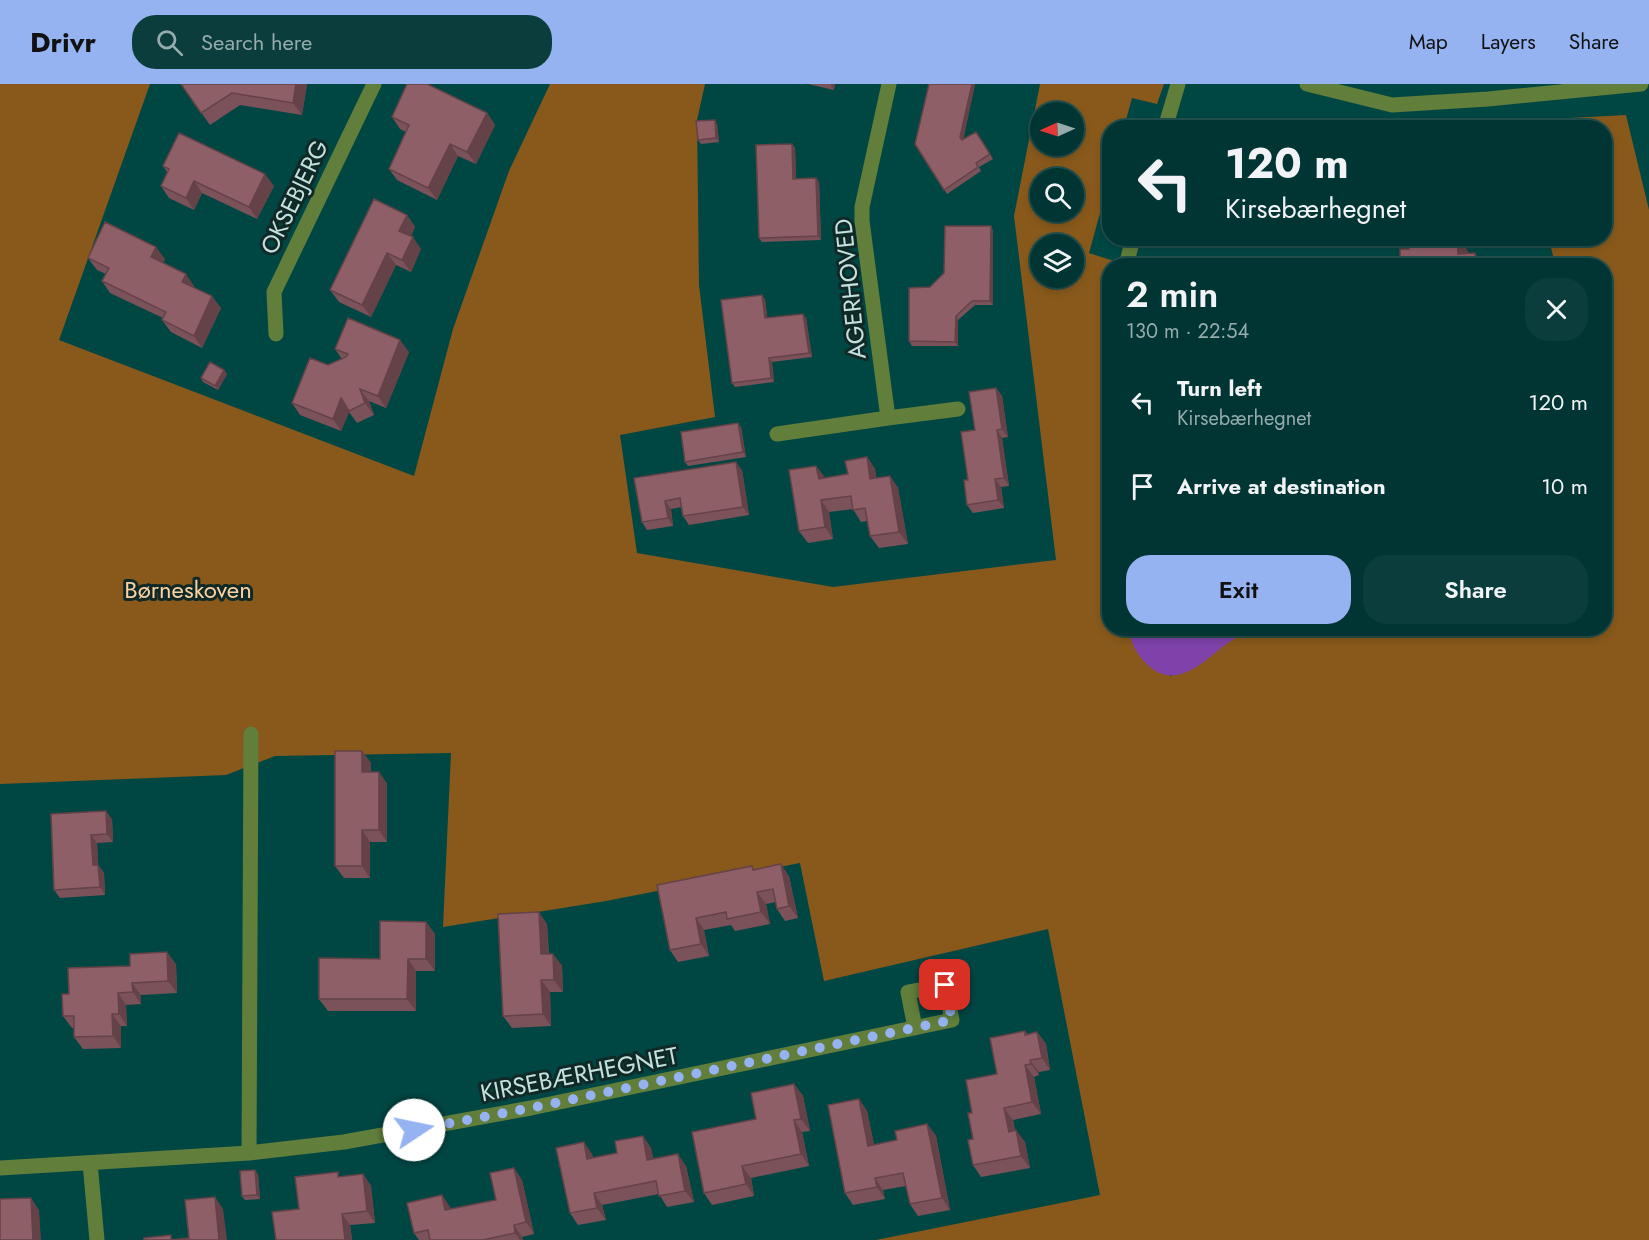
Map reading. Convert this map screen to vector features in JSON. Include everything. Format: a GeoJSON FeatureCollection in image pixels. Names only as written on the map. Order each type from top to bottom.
{"type":"FeatureCollection","features":[{"type":"Feature","properties":{"kind":"street","name":"OKSEBJERG"},"geometry":{"type":"LineString","coordinates":[[276,334],[274,292],[374,84]]}},
{"type":"Feature","properties":{"kind":"street","name":"AGERHOVED"},"geometry":{"type":"LineString","coordinates":[[888,418],[862,207],[889,84]]}},
{"type":"Feature","properties":{"kind":"street"},"geometry":{"type":"LineString","coordinates":[[1167,120],[1178,84]]}},
{"type":"Feature","properties":{"kind":"street"},"geometry":{"type":"LineString","coordinates":[[1307,84],[1327,86],[1392,105],[1488,99],[1641,84]]}},
{"type":"Feature","properties":{"kind":"street"},"geometry":{"type":"LineString","coordinates":[[777,434],[958,409]]}},
{"type":"Feature","properties":{"kind":"street"},"geometry":{"type":"LineString","coordinates":[[249,1153],[251,734]]}},
{"type":"Feature","properties":{"kind":"street","name":"KIRSEBÆRHEGNET"},"geometry":{"type":"LineString","coordinates":[[0,1168],[249,1153],[345,1142],[531,1108],[915,1028]]}},
{"type":"Feature","properties":{"kind":"street"},"geometry":{"type":"LineString","coordinates":[[90,1163],[97,1240]]}},
{"type":"Feature","properties":{"kind":"green space","name":"Børneskoven"},"geometry":{"type":"Polygon","coordinates":[[[0,84],[150,84],[59,340],[414,476],[453,329],[509,171],[550,84],[705,84],[697,120],[699,285],[715,417],[620,435],[637,553],[833,587],[1056,560],[1014,216],[1030,135],[1030,156],[1084,156],[1084,102],[1036,102],[1040,84],[1164,84],[1157,104],[1132,98],[1126,120],[1102,120],[1102,206],[1089,253],[1105,258],[1102,258],[1102,636],[1131,636],[1150,665],[1172,676],[1163,636],[1612,636],[1612,258],[1554,258],[1551,246],[1612,246],[1612,120],[1535,120],[1626,115],[1649,210],[1649,1240],[876,1240],[1100,1195],[1048,929],[824,981],[800,863],[606,901],[443,927],[451,753],[275,756],[226,775],[0,784],[0,84]]]}},
{"type":"Feature","properties":{"kind":"shaded area"},"geometry":{"type":"Polygon","coordinates":[[[1130,636],[1240,636],[1196,667],[1179,675],[1161,673],[1151,668],[1142,660],[1130,636]]]}},
{"type":"Feature","properties":{"kind":"building"},"geometry":{"type":"Polygon","coordinates":[[[181,84],[296,84],[293,103],[232,93],[201,113],[181,84]]]}},
{"type":"Feature","properties":{"kind":"building"},"geometry":{"type":"Polygon","coordinates":[[[407,84],[427,84],[487,113],[467,152],[450,144],[428,188],[389,169],[409,125],[392,117],[407,84]]]}},
{"type":"Feature","properties":{"kind":"building"},"geometry":{"type":"Polygon","coordinates":[[[929,84],[972,84],[960,137],[962,140],[976,132],[990,154],[976,163],[978,167],[944,190],[915,144],[929,84]]]}},
{"type":"Feature","properties":{"kind":"building"},"geometry":{"type":"Polygon","coordinates":[[[715,120],[716,138],[698,140],[696,121],[715,120]]]}},
{"type":"Feature","properties":{"kind":"building"},"geometry":{"type":"Polygon","coordinates":[[[179,133],[265,174],[249,207],[194,181],[186,198],[161,186],[169,169],[163,166],[179,133]]]}},
{"type":"Feature","properties":{"kind":"building"},"geometry":{"type":"Polygon","coordinates":[[[792,144],[793,179],[816,178],[818,236],[759,238],[756,145],[792,144]]]}},
{"type":"Feature","properties":{"kind":"building"},"geometry":{"type":"Polygon","coordinates":[[[374,199],[407,215],[399,231],[413,237],[402,260],[387,253],[362,305],[330,290],[374,199]]]}},
{"type":"Feature","properties":{"kind":"building"},"geometry":{"type":"Polygon","coordinates":[[[105,222],[156,247],[151,257],[186,274],[182,282],[212,296],[194,336],[162,320],[166,312],[102,281],[109,268],[88,258],[105,222]]]}},
{"type":"Feature","properties":{"kind":"building"},"geometry":{"type":"Polygon","coordinates":[[[945,226],[991,226],[990,301],[972,301],[956,316],[955,342],[909,341],[909,288],[930,287],[944,273],[945,226]]]}},
{"type":"Feature","properties":{"kind":"building"},"geometry":{"type":"Polygon","coordinates":[[[1409,246],[1458,246],[1458,254],[1475,253],[1475,258],[1400,258],[1400,249],[1409,249],[1409,246]]]}},
{"type":"Feature","properties":{"kind":"building"},"geometry":{"type":"Polygon","coordinates":[[[762,295],[765,318],[803,314],[809,353],[769,358],[771,378],[732,383],[721,300],[762,295]]]}},
{"type":"Feature","properties":{"kind":"building"},"geometry":{"type":"Polygon","coordinates":[[[348,318],[400,340],[378,396],[360,389],[365,403],[349,411],[341,398],[333,419],[292,403],[310,358],[328,365],[348,354],[335,349],[348,318]]]}},
{"type":"Feature","properties":{"kind":"building"},"geometry":{"type":"Polygon","coordinates":[[[210,362],[224,370],[215,386],[201,378],[210,362]]]}},
{"type":"Feature","properties":{"kind":"building"},"geometry":{"type":"Polygon","coordinates":[[[996,388],[1002,429],[997,430],[1004,478],[995,479],[998,500],[967,505],[964,480],[968,480],[961,432],[975,430],[969,392],[996,388]]]}},
{"type":"Feature","properties":{"kind":"building"},"geometry":{"type":"Polygon","coordinates":[[[738,423],[743,452],[685,462],[681,432],[738,423]]]}},
{"type":"Feature","properties":{"kind":"building"},"geometry":{"type":"Polygon","coordinates":[[[867,457],[870,479],[890,476],[899,532],[870,536],[865,508],[853,510],[851,496],[821,500],[825,527],[799,531],[789,470],[816,466],[819,479],[848,474],[845,461],[867,457]]]}},
{"type":"Feature","properties":{"kind":"building"},"geometry":{"type":"Polygon","coordinates":[[[736,462],[743,507],[683,516],[680,498],[665,501],[668,518],[642,522],[634,478],[736,462]]]}},
{"type":"Feature","properties":{"kind":"building"},"geometry":{"type":"Polygon","coordinates":[[[335,751],[362,751],[362,772],[379,772],[379,830],[362,830],[362,866],[335,866],[335,751]]]}},
{"type":"Feature","properties":{"kind":"building"},"geometry":{"type":"Polygon","coordinates":[[[106,811],[107,834],[91,835],[93,865],[98,865],[100,887],[54,890],[51,814],[106,811]]]}},
{"type":"Feature","properties":{"kind":"building"},"geometry":{"type":"Polygon","coordinates":[[[781,864],[789,906],[777,909],[773,889],[757,892],[761,912],[727,919],[726,912],[696,918],[701,944],[670,950],[657,885],[752,866],[753,870],[781,864]]]}},
{"type":"Feature","properties":{"kind":"building"},"geometry":{"type":"Polygon","coordinates":[[[539,912],[541,954],[553,954],[554,980],[541,980],[543,1014],[503,1016],[498,914],[539,912]]]}},
{"type":"Feature","properties":{"kind":"building"},"geometry":{"type":"Polygon","coordinates":[[[380,921],[426,922],[426,959],[408,959],[407,999],[319,999],[319,958],[380,959],[380,921]]]}},
{"type":"Feature","properties":{"kind":"building"},"geometry":{"type":"Polygon","coordinates":[[[167,952],[168,981],[132,983],[133,992],[118,993],[119,1014],[112,1014],[113,1036],[74,1037],[74,1016],[63,1016],[62,994],[69,994],[68,968],[130,966],[130,954],[167,952]]]}},
{"type":"Feature","properties":{"kind":"building"},"geometry":{"type":"Polygon","coordinates":[[[1025,1031],[1025,1035],[1037,1032],[1042,1058],[1030,1060],[1031,1064],[1025,1065],[1032,1102],[1004,1108],[1009,1132],[1016,1130],[1021,1156],[973,1165],[968,1140],[973,1139],[968,1113],[972,1113],[966,1080],[997,1074],[990,1038],[1025,1031]]]}},
{"type":"Feature","properties":{"kind":"building"},"geometry":{"type":"Polygon","coordinates":[[[794,1084],[801,1119],[794,1120],[801,1154],[742,1166],[746,1184],[704,1193],[692,1132],[756,1119],[751,1093],[794,1084]]]}},
{"type":"Feature","properties":{"kind":"building"},"geometry":{"type":"Polygon","coordinates":[[[859,1099],[868,1146],[897,1140],[895,1131],[927,1124],[942,1198],[910,1204],[903,1173],[875,1178],[877,1187],[845,1193],[828,1105],[859,1099]]]}},
{"type":"Feature","properties":{"kind":"building"},"geometry":{"type":"Polygon","coordinates":[[[643,1136],[647,1160],[678,1154],[685,1191],[659,1196],[656,1181],[594,1193],[597,1208],[570,1213],[556,1148],[584,1142],[587,1159],[617,1153],[615,1141],[643,1136]]]}},
{"type":"Feature","properties":{"kind":"building"},"geometry":{"type":"Polygon","coordinates":[[[514,1168],[526,1222],[514,1225],[515,1233],[483,1240],[430,1240],[428,1230],[414,1233],[407,1203],[442,1195],[445,1210],[496,1200],[490,1173],[514,1168]]]}},
{"type":"Feature","properties":{"kind":"building"},"geometry":{"type":"Polygon","coordinates":[[[255,1170],[257,1195],[242,1196],[240,1171],[255,1170]]]}},
{"type":"Feature","properties":{"kind":"building"},"geometry":{"type":"Polygon","coordinates":[[[338,1172],[338,1177],[363,1174],[367,1211],[342,1214],[345,1240],[276,1240],[272,1212],[299,1209],[295,1177],[338,1172]]]}},
{"type":"Feature","properties":{"kind":"building"},"geometry":{"type":"Polygon","coordinates":[[[215,1197],[219,1240],[171,1240],[189,1238],[185,1200],[215,1197]]]}},
{"type":"Feature","properties":{"kind":"building"},"geometry":{"type":"Polygon","coordinates":[[[31,1198],[33,1240],[0,1240],[0,1199],[31,1198]]]}},
{"type":"Feature","properties":{"kind":"building"},"geometry":{"type":"Polygon","coordinates":[[[171,1235],[171,1240],[144,1240],[144,1238],[171,1235]]]}},
{"type":"Feature","properties":{"kind":"route"},"geometry":{"type":"LineString","coordinates":[[414,1130],[531,1108],[952,1020],[945,985]]}}]}
